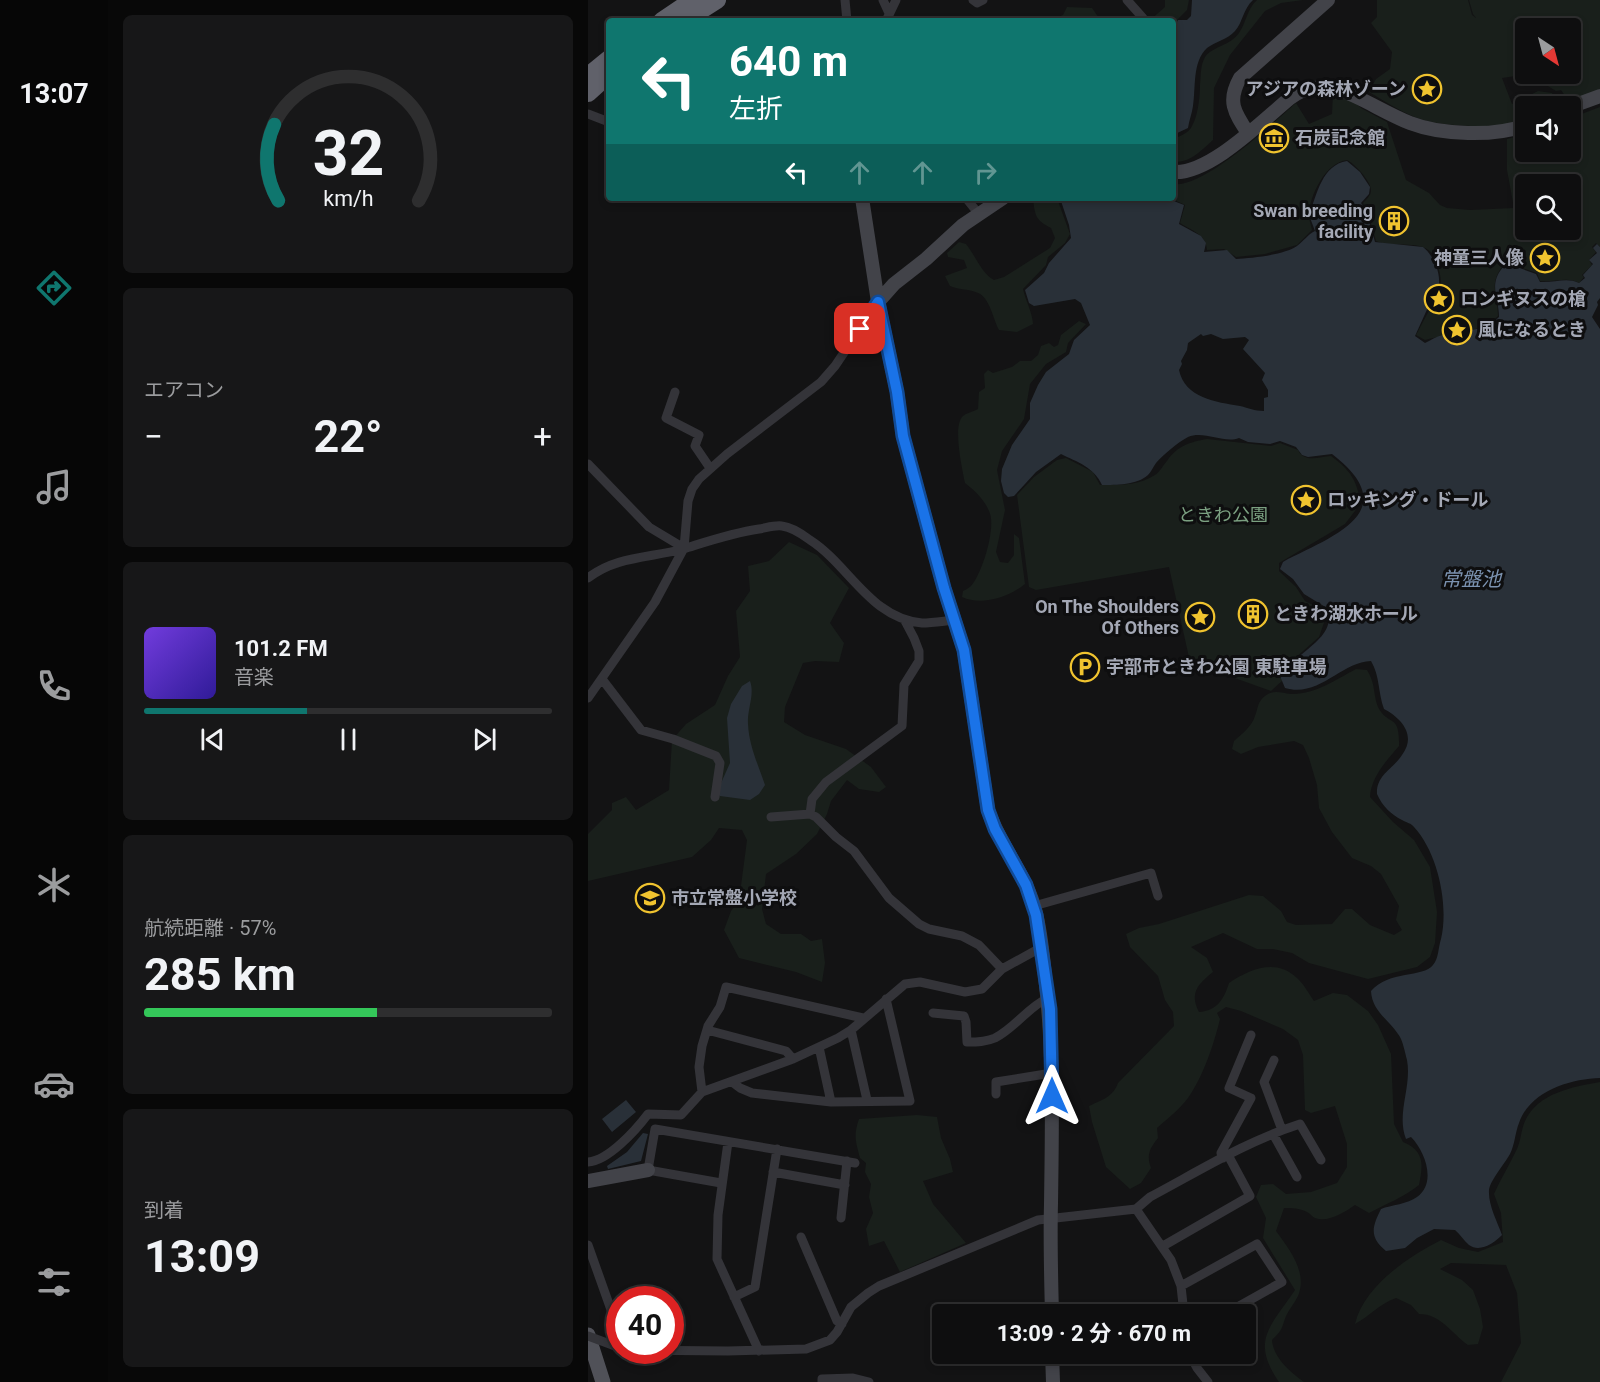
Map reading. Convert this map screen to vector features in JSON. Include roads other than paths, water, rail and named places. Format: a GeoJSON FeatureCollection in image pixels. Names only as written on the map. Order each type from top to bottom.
{"type":"FeatureCollection","features":[{"type":"Feature","properties":{"kind":"highway"},"geometry":{"type":"LineString","coordinates":[[666,18],[693,0]]}},
{"type":"Feature","properties":{"kind":"highway"},"geometry":{"type":"LineString","coordinates":[[689,18],[717,0]]}},
{"type":"Feature","properties":{"kind":"highway"},"geometry":{"type":"LineString","coordinates":[[588,76],[606,61]]}},
{"type":"Feature","properties":{"kind":"highway"},"geometry":{"type":"LineString","coordinates":[[588,93],[606,77]]}},
{"type":"Feature","properties":{"kind":"main road"},"geometry":{"type":"LineString","coordinates":[[588,1336],[603,1382]]}},
{"type":"Feature","properties":{"kind":"street"},"geometry":{"type":"LineString","coordinates":[[845,0],[847,18]]}},
{"type":"Feature","properties":{"kind":"street"},"geometry":{"type":"LineString","coordinates":[[883,0],[888,17]]}},
{"type":"Feature","properties":{"kind":"street"},"geometry":{"type":"LineString","coordinates":[[888,17],[896,0]]}},
{"type":"Feature","properties":{"kind":"street"},"geometry":{"type":"LineString","coordinates":[[973,0],[977,3],[983,0]]}},
{"type":"Feature","properties":{"kind":"street"},"geometry":{"type":"LineString","coordinates":[[1127,0],[1143,18]]}},
{"type":"Feature","properties":{"kind":"street"},"geometry":{"type":"LineString","coordinates":[[1248,133],[1233,106],[1233,95],[1240,78],[1328,0]]}},
{"type":"Feature","properties":{"kind":"street"},"geometry":{"type":"LineString","coordinates":[[1176,172],[1187,171],[1206,164],[1298,93],[1311,88],[1327,86],[1352,94],[1395,116],[1423,127],[1481,133],[1515,128]]}},
{"type":"Feature","properties":{"kind":"street"},"geometry":{"type":"LineString","coordinates":[[1581,103],[1600,96]]}},
{"type":"Feature","properties":{"kind":"street"},"geometry":{"type":"LineString","coordinates":[[588,114],[606,121]]}},
{"type":"Feature","properties":{"kind":"street"},"geometry":{"type":"LineString","coordinates":[[862,201],[878,302],[897,392],[903,436],[944,588],[964,650],[988,810],[995,829],[1023,879],[1034,906],[1042,947],[1048,998],[1052,1073],[1050,1220],[1052,1304]]}},
{"type":"Feature","properties":{"kind":"street"},"geometry":{"type":"LineString","coordinates":[[968,201],[978,213]]}},
{"type":"Feature","properties":{"kind":"street"},"geometry":{"type":"LineString","coordinates":[[588,698],[655,602],[684,548],[688,501],[692,489],[710,468],[821,382],[835,366],[878,302],[894,284],[978,213],[998,201]]}},
{"type":"Feature","properties":{"kind":"street"},"geometry":{"type":"LineString","coordinates":[[675,392],[666,418],[699,435],[694,446],[710,468]]}},
{"type":"Feature","properties":{"kind":"street"},"geometry":{"type":"LineString","coordinates":[[588,464],[649,527],[684,548]]}},
{"type":"Feature","properties":{"kind":"street"},"geometry":{"type":"LineString","coordinates":[[588,578],[600,569],[619,561],[684,548],[736,532],[783,526],[795,530],[816,543],[882,607],[904,619],[925,623],[954,620]]}},
{"type":"Feature","properties":{"kind":"street"},"geometry":{"type":"LineString","coordinates":[[810,814],[812,799],[826,782],[902,726],[904,684],[919,661],[919,651],[904,619]]}},
{"type":"Feature","properties":{"kind":"street"},"geometry":{"type":"LineString","coordinates":[[602,679],[641,730],[673,739],[716,756],[720,763],[715,797]]}},
{"type":"Feature","properties":{"kind":"street"},"geometry":{"type":"LineString","coordinates":[[771,817],[810,814],[854,851],[889,898],[919,924],[929,929],[962,936],[979,945],[1002,969]]}},
{"type":"Feature","properties":{"kind":"street"},"geometry":{"type":"LineString","coordinates":[[1034,906],[1151,873],[1158,896]]}},
{"type":"Feature","properties":{"kind":"street"},"geometry":{"type":"LineString","coordinates":[[588,1162],[603,1158],[635,1131],[648,1114],[681,1115],[702,1092],[793,1059],[851,1030],[905,984],[920,982],[965,992],[982,989],[1002,969],[1042,947]]}},
{"type":"Feature","properties":{"kind":"street"},"geometry":{"type":"LineString","coordinates":[[702,1092],[699,1067],[702,1046],[707,1030],[720,1007],[726,987],[863,1018]]}},
{"type":"Feature","properties":{"kind":"street"},"geometry":{"type":"LineString","coordinates":[[933,1013],[963,1016],[966,1022],[967,1042],[984,1042],[1007,1030],[1035,1005],[1048,998]]}},
{"type":"Feature","properties":{"kind":"street"},"geometry":{"type":"LineString","coordinates":[[732,1082],[752,1093],[831,1102],[910,1101],[886,999]]}},
{"type":"Feature","properties":{"kind":"street"},"geometry":{"type":"LineString","coordinates":[[707,1030],[786,1051],[793,1059]]}},
{"type":"Feature","properties":{"kind":"street"},"geometry":{"type":"LineString","coordinates":[[851,1030],[867,1100]]}},
{"type":"Feature","properties":{"kind":"street"},"geometry":{"type":"LineString","coordinates":[[1163,1246],[1250,1196],[1226,1156],[1221,1153],[1251,1098],[1229,1088],[1251,1035]]}},
{"type":"Feature","properties":{"kind":"street"},"geometry":{"type":"LineString","coordinates":[[819,1047],[831,1102]]}},
{"type":"Feature","properties":{"kind":"street"},"geometry":{"type":"LineString","coordinates":[[1274,1060],[1264,1082],[1277,1132],[1296,1178]]}},
{"type":"Feature","properties":{"kind":"street"},"geometry":{"type":"LineString","coordinates":[[996,1094],[996,1082],[1052,1073]]}},
{"type":"Feature","properties":{"kind":"street"},"geometry":{"type":"LineString","coordinates":[[684,1349],[795,1350],[820,1345],[830,1340],[851,1307],[879,1286],[1038,1220],[1137,1209],[1150,1197],[1226,1156],[1300,1124],[1321,1160]]}},
{"type":"Feature","properties":{"kind":"street"},"geometry":{"type":"LineString","coordinates":[[648,1170],[655,1129],[851,1162],[844,1185],[841,1218]]}},
{"type":"Feature","properties":{"kind":"street"},"geometry":{"type":"LineString","coordinates":[[728,1142],[717,1215],[717,1259],[759,1351]]}},
{"type":"Feature","properties":{"kind":"street"},"geometry":{"type":"LineString","coordinates":[[734,1297],[755,1287],[777,1149]]}},
{"type":"Feature","properties":{"kind":"street"},"geometry":{"type":"LineString","coordinates":[[588,1181],[648,1170],[721,1183]]}},
{"type":"Feature","properties":{"kind":"street"},"geometry":{"type":"LineString","coordinates":[[773,1172],[844,1185]]}},
{"type":"Feature","properties":{"kind":"street"},"geometry":{"type":"LineString","coordinates":[[1137,1209],[1171,1260],[1181,1287],[1183,1304]]}},
{"type":"Feature","properties":{"kind":"street"},"geometry":{"type":"LineString","coordinates":[[801,1237],[837,1321],[842,1324]]}},
{"type":"Feature","properties":{"kind":"street"},"geometry":{"type":"LineString","coordinates":[[1181,1287],[1257,1244],[1281,1282],[1242,1304]]}},
{"type":"Feature","properties":{"kind":"street"},"geometry":{"type":"LineString","coordinates":[[588,1245],[606,1296]]}},
{"type":"Feature","properties":{"kind":"street"},"geometry":{"type":"LineString","coordinates":[[588,1336],[606,1343]]}},
{"type":"Feature","properties":{"kind":"street"},"geometry":{"type":"LineString","coordinates":[[1052,1364],[1053,1382]]}},
{"type":"Feature","properties":{"kind":"street"},"geometry":{"type":"LineString","coordinates":[[1195,1364],[1208,1382]]}},
{"type":"Feature","properties":{"kind":"street"},"geometry":{"type":"LineString","coordinates":[[822,1382],[822,1379],[853,1378],[869,1382]]}},
{"type":"Feature","properties":{"kind":"water"},"geometry":{"type":"Polygon","coordinates":[[[1192,0],[1253,0],[1235,31],[1207,48],[1202,54],[1197,68],[1188,128],[1176,134],[1176,25],[1178,20],[1187,20],[1191,16],[1192,0]]]}},
{"type":"Feature","properties":{"kind":"water","name":"常盤池"},"geometry":{"type":"Polygon","coordinates":[[[1347,161],[1360,172],[1370,187],[1369,194],[1361,203],[1366,210],[1375,242],[1423,247],[1430,254],[1438,273],[1439,283],[1415,336],[1425,343],[1441,336],[1480,328],[1499,317],[1495,285],[1503,267],[1514,266],[1536,274],[1540,282],[1565,280],[1579,283],[1585,278],[1583,275],[1593,264],[1589,260],[1597,253],[1593,248],[1597,244],[1600,247],[1600,298],[1592,317],[1600,329],[1600,1078],[1576,1081],[1552,1089],[1532,1103],[1524,1112],[1510,1154],[1489,1190],[1491,1207],[1502,1235],[1491,1244],[1478,1248],[1469,1245],[1455,1230],[1434,1229],[1405,1248],[1386,1251],[1377,1241],[1374,1232],[1381,1209],[1417,1197],[1423,1191],[1428,1176],[1421,1150],[1411,1137],[1406,1139],[1403,1129],[1403,1110],[1408,1080],[1404,1047],[1398,1034],[1374,1004],[1371,991],[1378,984],[1387,980],[1422,972],[1433,965],[1443,925],[1444,911],[1440,880],[1429,851],[1413,826],[1391,813],[1377,794],[1377,787],[1382,777],[1406,748],[1408,741],[1405,728],[1396,717],[1384,709],[1371,661],[1350,667],[1309,688],[1297,690],[1285,688],[1280,676],[1323,635],[1329,616],[1327,608],[1304,594],[1293,579],[1280,569],[1283,562],[1326,540],[1356,518],[1363,505],[1362,490],[1353,473],[1332,454],[1308,457],[1302,455],[1296,447],[1280,441],[1270,444],[1248,442],[1239,438],[1194,435],[1179,442],[1156,463],[1148,475],[1132,483],[1102,485],[1090,469],[1061,454],[1036,472],[1014,496],[1008,497],[1004,493],[1001,481],[1002,469],[1012,445],[1030,419],[1030,403],[1038,385],[1046,372],[1069,354],[1074,340],[1090,325],[1081,303],[1075,299],[1034,306],[1029,303],[1025,290],[1044,273],[1049,263],[1071,238],[1061,201],[1174,201],[1184,205],[1179,224],[1201,236],[1206,243],[1204,252],[1227,250],[1236,259],[1259,257],[1291,249],[1315,231],[1309,215],[1322,182],[1332,168],[1347,161]],[[1201,334],[1188,343],[1179,370],[1182,379],[1195,393],[1203,397],[1221,403],[1264,411],[1264,398],[1268,397],[1268,390],[1262,380],[1265,373],[1243,349],[1249,340],[1245,337],[1223,339],[1211,334],[1203,336],[1201,334]]]}},
{"type":"Feature","properties":{"kind":"water"},"geometry":{"type":"Polygon","coordinates":[[[750,681],[752,692],[748,718],[750,740],[765,785],[759,794],[750,800],[720,796],[717,792],[730,763],[727,718],[731,704],[742,686],[750,681]]]}},
{"type":"Feature","properties":{"kind":"water"},"geometry":{"type":"Polygon","coordinates":[[[626,1100],[636,1112],[612,1132],[602,1119],[626,1100]]]}},
{"type":"Feature","properties":{"kind":"water"},"geometry":{"type":"Polygon","coordinates":[[[643,1133],[648,1134],[641,1161],[608,1169],[607,1166],[627,1152],[643,1133]]]}},
{"type":"Feature","properties":{"kind":"place","name":"アジアの森林ゾーン"},"geometry":{"type":"Point","coordinates":[1427,89]}},
{"type":"Feature","properties":{"kind":"place","name":"石炭記念館"},"geometry":{"type":"Point","coordinates":[1274,138]}},
{"type":"Feature","properties":{"kind":"place","name":"Swan breeding facility"},"geometry":{"type":"Point","coordinates":[1394,221]}},
{"type":"Feature","properties":{"kind":"place","name":"神童三人像"},"geometry":{"type":"Point","coordinates":[1545,258]}},
{"type":"Feature","properties":{"kind":"place","name":"ロンギヌスの槍"},"geometry":{"type":"Point","coordinates":[1439,299]}},
{"type":"Feature","properties":{"kind":"place","name":"風になるとき"},"geometry":{"type":"Point","coordinates":[1457,330]}},
{"type":"Feature","properties":{"kind":"place","name":"ロッキング・ドール"},"geometry":{"type":"Point","coordinates":[1306,500]}},
{"type":"Feature","properties":{"kind":"place","name":"ときわ湖水ホール"},"geometry":{"type":"Point","coordinates":[1253,614]}},
{"type":"Feature","properties":{"kind":"place","name":"On The Shoulders Of Others"},"geometry":{"type":"Point","coordinates":[1200,617]}},
{"type":"Feature","properties":{"kind":"place","name":"宇部市ときわ公園 東駐車場"},"geometry":{"type":"Point","coordinates":[1085,667]}},
{"type":"Feature","properties":{"kind":"place","name":"市立常盤小学校"},"geometry":{"type":"Point","coordinates":[650,898]}},
{"type":"Feature","properties":{"kind":"park label","name":"ときわ公園"},"geometry":{"type":"Point","coordinates":[1223,515]}}]}
